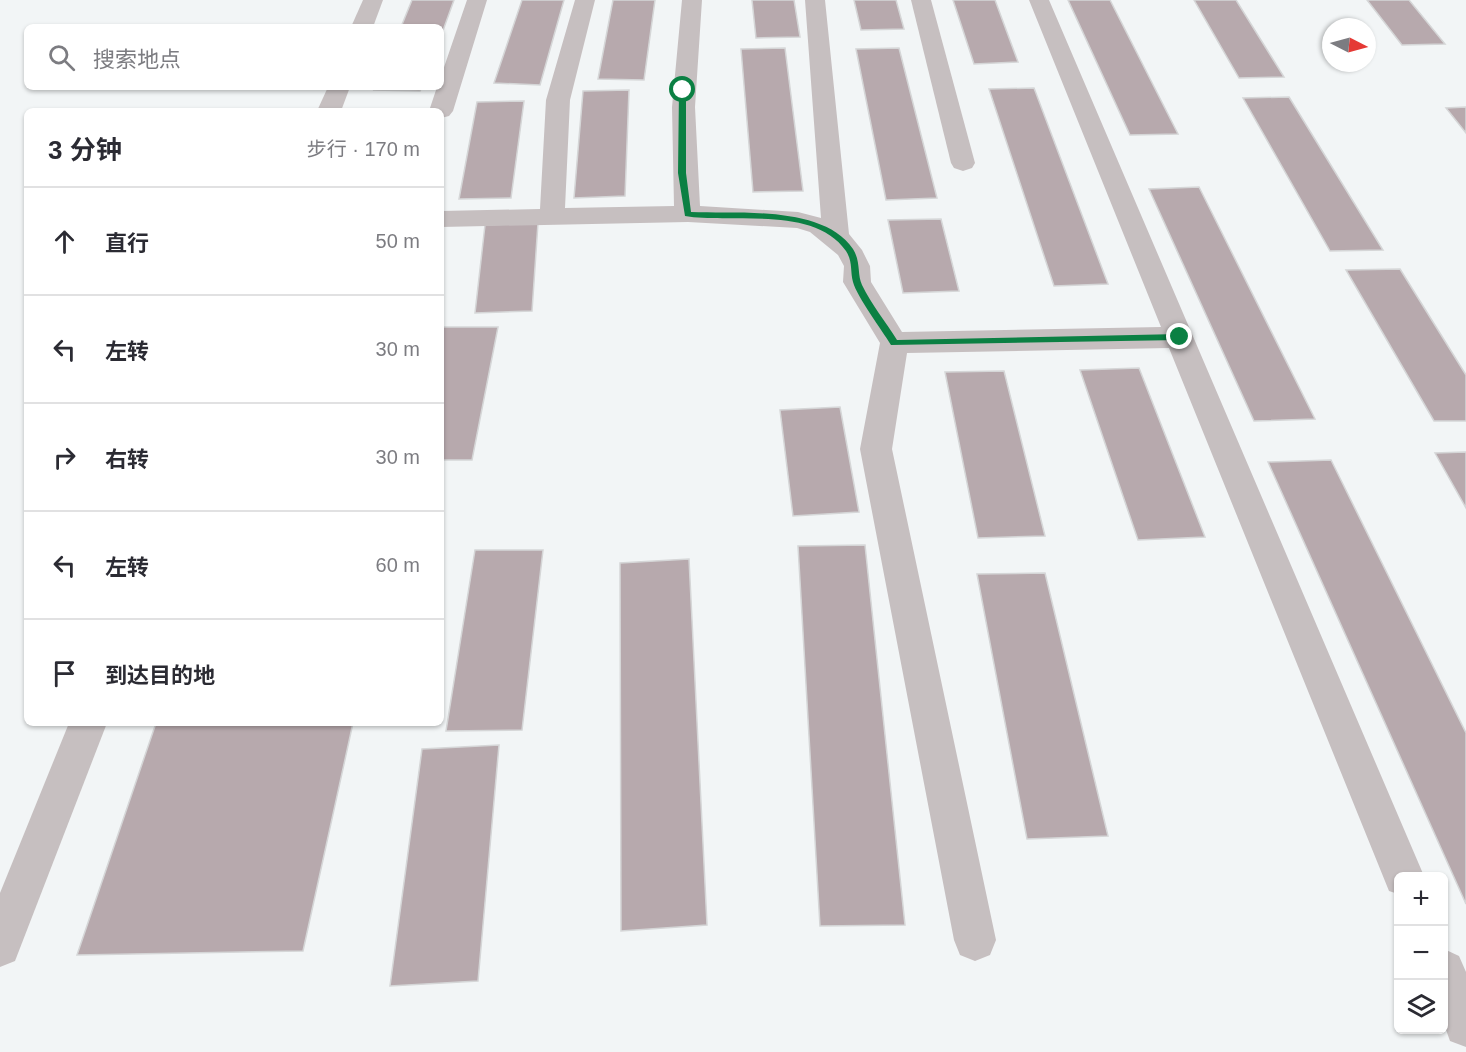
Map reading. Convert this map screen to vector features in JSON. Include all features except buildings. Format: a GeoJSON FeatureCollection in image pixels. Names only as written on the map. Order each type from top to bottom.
{"type":"FeatureCollection","features":[{"type":"Feature","properties":{"kind":"street"},"geometry":{"type":"LineString","coordinates":[[363,24],[373,0]]}},
{"type":"Feature","properties":{"kind":"street"},"geometry":{"type":"LineString","coordinates":[[442,108],[477,0]]}},
{"type":"Feature","properties":{"kind":"street"},"geometry":{"type":"LineString","coordinates":[[552,216],[558,100],[585,0]]}},
{"type":"Feature","properties":{"kind":"street"},"geometry":{"type":"LineString","coordinates":[[688,214],[682,173],[683,90],[692,0]]}},
{"type":"Feature","properties":{"kind":"street"},"geometry":{"type":"LineString","coordinates":[[815,0],[836,237]]}},
{"type":"Feature","properties":{"kind":"street"},"geometry":{"type":"LineString","coordinates":[[921,0],[963,163]]}},
{"type":"Feature","properties":{"kind":"street"},"geometry":{"type":"LineString","coordinates":[[1039,0],[1402,872]]}},
{"type":"Feature","properties":{"kind":"street"},"geometry":{"type":"LineString","coordinates":[[330,108],[338,90]]}},
{"type":"Feature","properties":{"kind":"street"},"geometry":{"type":"LineString","coordinates":[[444,219],[688,214],[798,220],[819,226],[836,237],[849,250],[856,266],[857,282],[894,343],[876,449],[975,940]]}},
{"type":"Feature","properties":{"kind":"street"},"geometry":{"type":"LineString","coordinates":[[894,343],[1180,337]]}},
{"type":"Feature","properties":{"kind":"street"},"geometry":{"type":"LineString","coordinates":[[0,946],[87,726]]}},
{"type":"Feature","properties":{"kind":"street"},"geometry":{"type":"LineString","coordinates":[[1447,980],[1466,1025]]}},
{"type":"Feature","properties":{"kind":"route"},"geometry":{"type":"LineString","coordinates":[[683,90],[682,173],[688,214],[775,217],[819,226],[836,237],[849,250],[856,266],[857,282],[894,343],[1180,337]]}}]}
